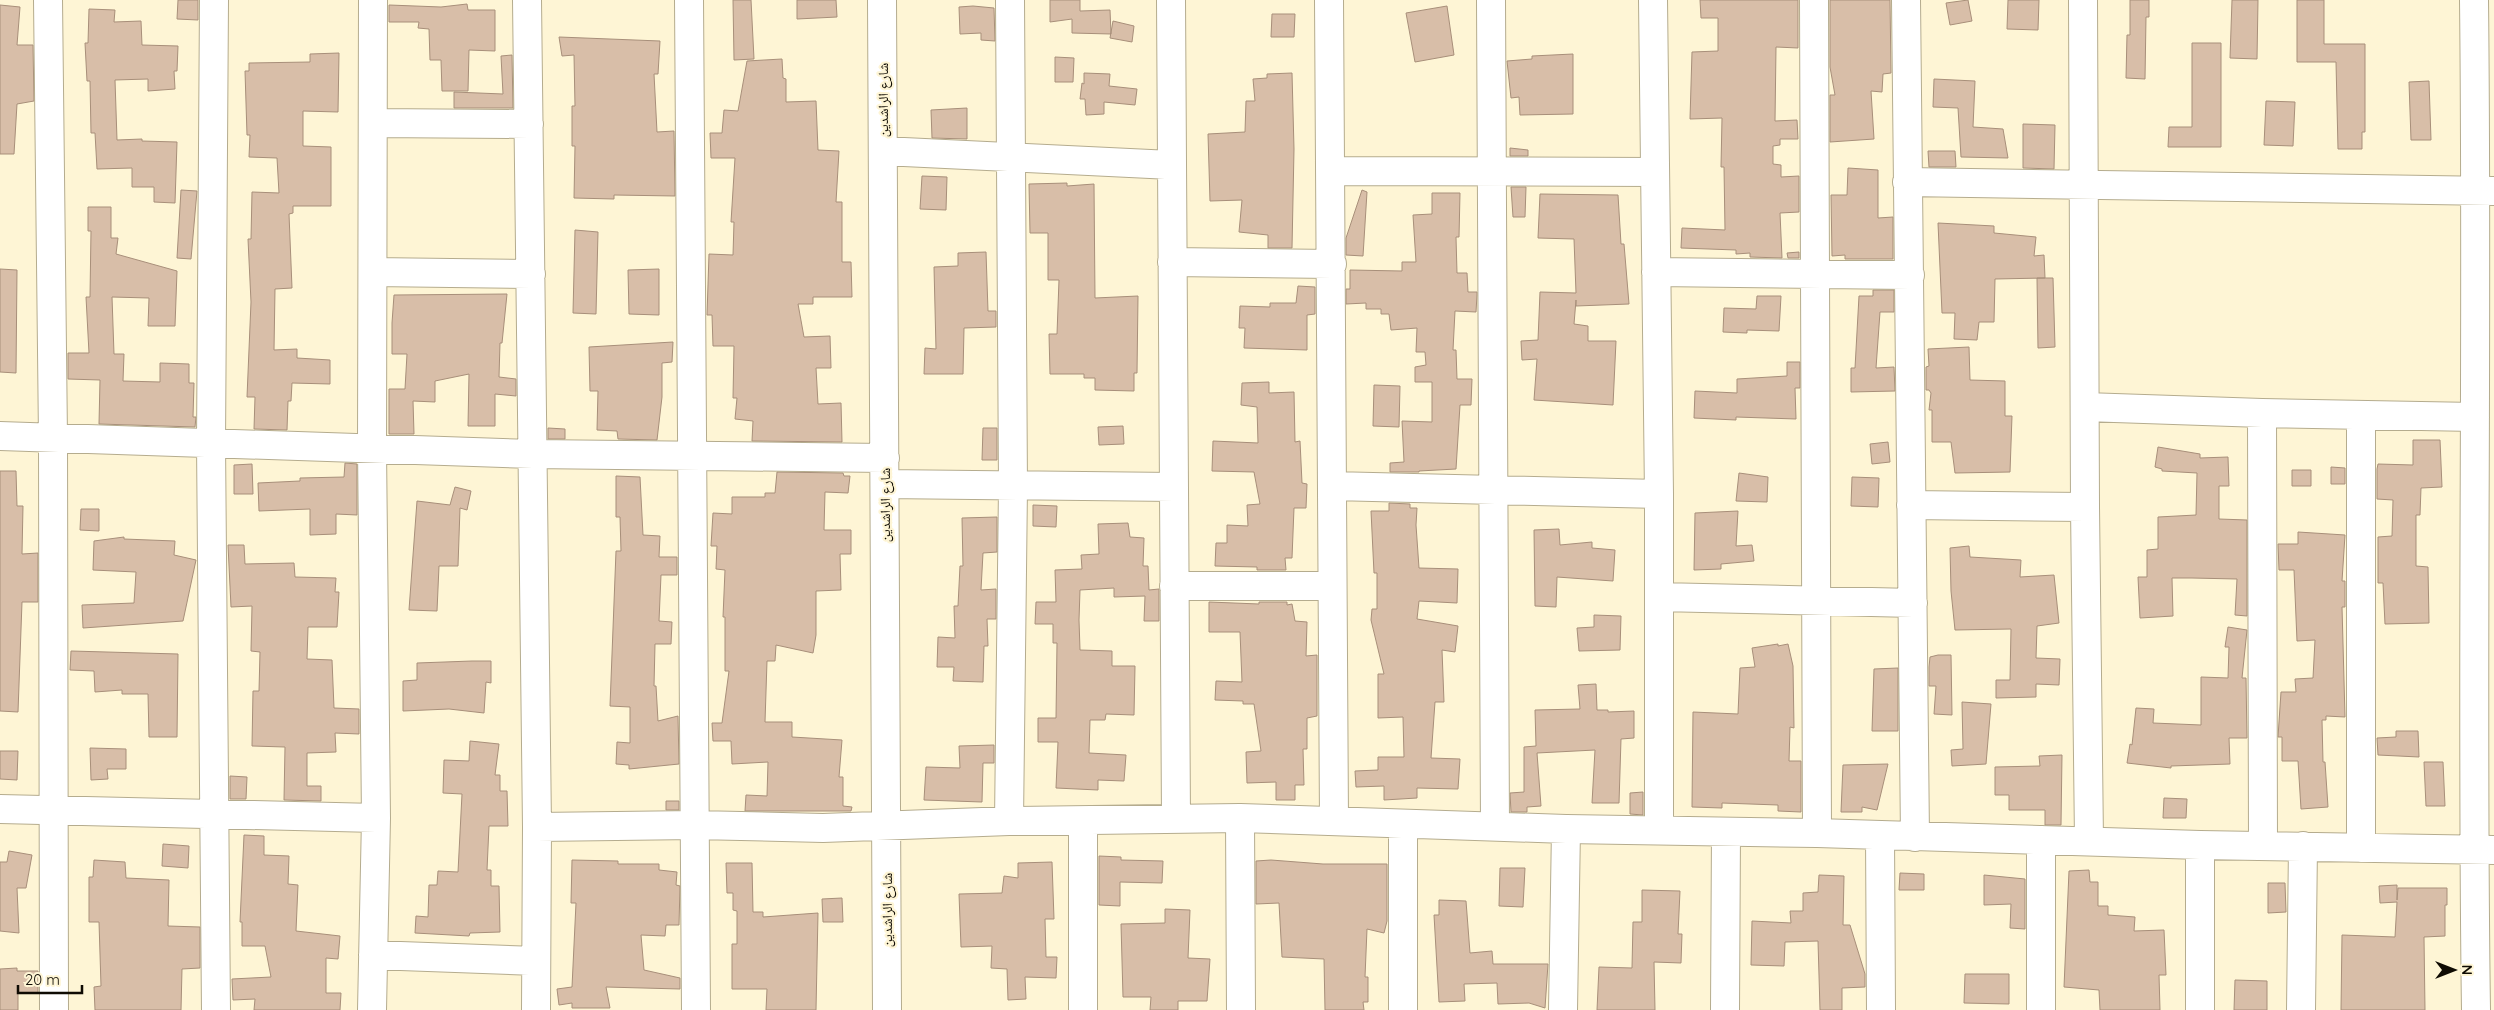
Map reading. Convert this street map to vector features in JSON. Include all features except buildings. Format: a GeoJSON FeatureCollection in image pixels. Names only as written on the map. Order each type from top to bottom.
{"type":"FeatureCollection","features":[{"type":"Feature","properties":{"kind":"street"},"geometry":{"type":"LineString","coordinates":[[48,0],[54,438],[54,1010]]}},
{"type":"Feature","properties":{"kind":"street"},"geometry":{"type":"LineString","coordinates":[[214,0],[211,443],[216,1010]]}},
{"type":"Feature","properties":{"kind":"street"},"geometry":{"type":"LineString","coordinates":[[372,1010],[376,818],[372,449],[373,0]]}},
{"type":"Feature","properties":{"kind":"street"},"geometry":{"type":"LineString","coordinates":[[527,0],[537,827],[536,1010]]}},
{"type":"Feature","properties":{"kind":"street"},"geometry":{"type":"LineString","coordinates":[[689,0],[696,1010]]}},
{"type":"Feature","properties":{"kind":"street","name":"شارع الراشدين"},"geometry":{"type":"LineString","coordinates":[[882,0],[887,1010]]}},
{"type":"Feature","properties":{"kind":"street"},"geometry":{"type":"LineString","coordinates":[[1009,821],[1013,487],[1010,0]]}},
{"type":"Feature","properties":{"kind":"street"},"geometry":{"type":"LineString","coordinates":[[1171,0],[1176,818]]}},
{"type":"Feature","properties":{"kind":"street"},"geometry":{"type":"LineString","coordinates":[[1329,0],[1332,264],[1330,586],[1334,821]]}},
{"type":"Feature","properties":{"kind":"street"},"geometry":{"type":"LineString","coordinates":[[1490,0],[1495,826]]}},
{"type":"Feature","properties":{"kind":"street"},"geometry":{"type":"LineString","coordinates":[[1654,0],[1659,494],[1659,830]]}},
{"type":"Feature","properties":{"kind":"street"},"geometry":{"type":"LineString","coordinates":[[1814,0],[1817,833]]}},
{"type":"Feature","properties":{"kind":"street"},"geometry":{"type":"LineString","coordinates":[[1906,0],[1915,836]]}},
{"type":"Feature","properties":{"kind":"street"},"geometry":{"type":"LineString","coordinates":[[2083,0],[2082,186],[2090,840]]}},
{"type":"Feature","properties":{"kind":"street"},"geometry":{"type":"LineString","coordinates":[[2474,0],[2485,191],[2474,417],[2484,510],[2484,850],[2476,1010]]}},
{"type":"Feature","properties":{"kind":"street"},"geometry":{"type":"LineString","coordinates":[[373,123],[529,124]]}},
{"type":"Feature","properties":{"kind":"street"},"geometry":{"type":"LineString","coordinates":[[883,151],[1171,165]]}},
{"type":"Feature","properties":{"kind":"street"},"geometry":{"type":"LineString","coordinates":[[1330,171],[1655,172]]}},
{"type":"Feature","properties":{"kind":"street"},"geometry":{"type":"LineString","coordinates":[[1907,182],[2485,191]]}},
{"type":"Feature","properties":{"kind":"street"},"geometry":{"type":"LineString","coordinates":[[1172,262],[1332,264]]}},
{"type":"Feature","properties":{"kind":"street"},"geometry":{"type":"LineString","coordinates":[[373,272],[531,274]]}},
{"type":"Feature","properties":{"kind":"street"},"geometry":{"type":"LineString","coordinates":[[1656,272],[1910,275]]}},
{"type":"Feature","properties":{"kind":"street"},"geometry":{"type":"LineString","coordinates":[[2084,407],[2474,417]]}},
{"type":"Feature","properties":{"kind":"street"},"geometry":{"type":"LineString","coordinates":[[2262,413],[2263,846]]}},
{"type":"Feature","properties":{"kind":"street"},"geometry":{"type":"LineString","coordinates":[[2361,414],[2361,848]]}},
{"type":"Feature","properties":{"kind":"street"},"geometry":{"type":"LineString","coordinates":[[0,436],[533,454],[691,456],[885,471],[1013,487],[1174,487]]}},
{"type":"Feature","properties":{"kind":"street"},"geometry":{"type":"LineString","coordinates":[[1332,486],[1659,494]]}},
{"type":"Feature","properties":{"kind":"street"},"geometry":{"type":"LineString","coordinates":[[1911,505],[2085,507]]}},
{"type":"Feature","properties":{"kind":"street"},"geometry":{"type":"LineString","coordinates":[[1174,586],[1330,586]]}},
{"type":"Feature","properties":{"kind":"street"},"geometry":{"type":"LineString","coordinates":[[1659,597],[1913,603]]}},
{"type":"Feature","properties":{"kind":"street"},"geometry":{"type":"LineString","coordinates":[[0,809],[376,818]]}},
{"type":"Feature","properties":{"kind":"street"},"geometry":{"type":"LineString","coordinates":[[537,827],[887,827],[1009,821],[1240,818],[1566,829],[1817,833],[2090,840],[2200,845],[2484,850]]}},
{"type":"Feature","properties":{"kind":"street"},"geometry":{"type":"LineString","coordinates":[[1240,818],[1242,1010]]}},
{"type":"Feature","properties":{"kind":"street"},"geometry":{"type":"LineString","coordinates":[[1083,821],[1083,1010]]}},
{"type":"Feature","properties":{"kind":"street"},"geometry":{"type":"LineString","coordinates":[[1403,1010],[1404,824]]}},
{"type":"Feature","properties":{"kind":"street"},"geometry":{"type":"LineString","coordinates":[[1563,1010],[1566,829]]}},
{"type":"Feature","properties":{"kind":"street"},"geometry":{"type":"LineString","coordinates":[[1725,1010],[1726,832]]}},
{"type":"Feature","properties":{"kind":"street"},"geometry":{"type":"LineString","coordinates":[[1880,836],[1881,1010]]}},
{"type":"Feature","properties":{"kind":"street"},"geometry":{"type":"LineString","coordinates":[[2041,840],[2041,1010]]}},
{"type":"Feature","properties":{"kind":"street"},"geometry":{"type":"LineString","coordinates":[[2200,845],[2200,1010]]}},
{"type":"Feature","properties":{"kind":"street"},"geometry":{"type":"LineString","coordinates":[[2301,1010],[2303,846]]}},
{"type":"Feature","properties":{"kind":"street"},"geometry":{"type":"LineString","coordinates":[[373,956],[536,961]]}}]}
